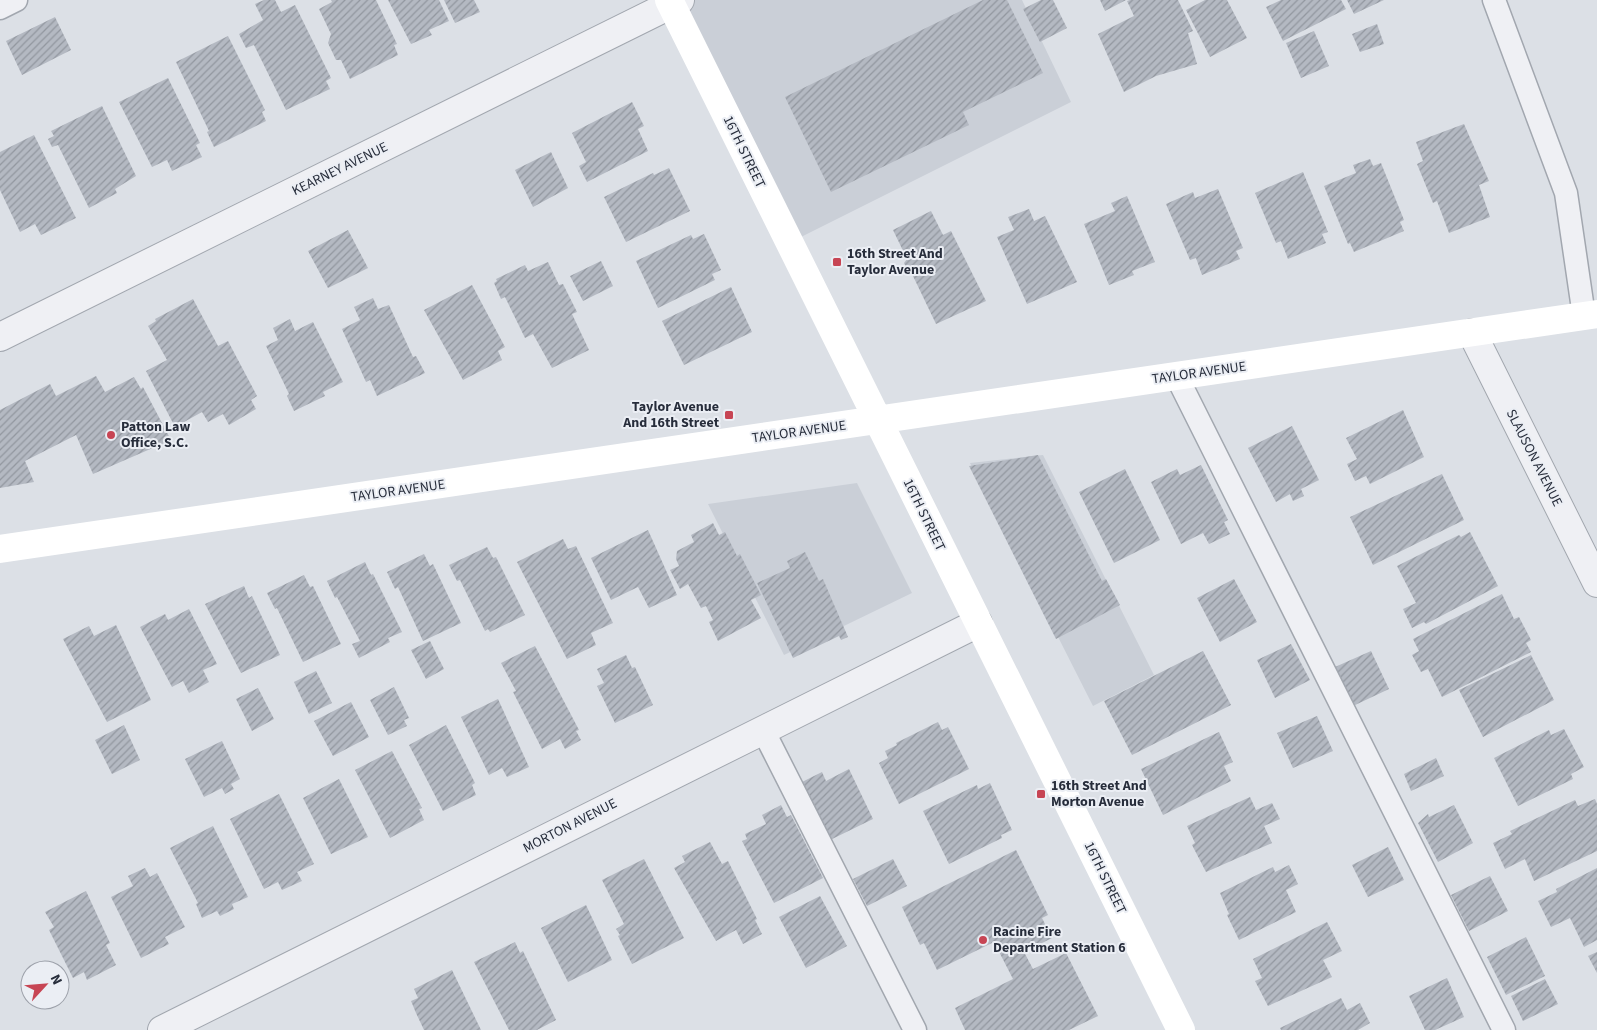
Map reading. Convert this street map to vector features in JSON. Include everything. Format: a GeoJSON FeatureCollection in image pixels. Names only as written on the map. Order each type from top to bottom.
{"type":"FeatureCollection","features":[{"type":"Feature","properties":{"kind":"street","name":"KEARNEY AVENUE"},"geometry":{"type":"LineString","coordinates":[[0,338],[673,1]]}},
{"type":"Feature","properties":{"kind":"street","name":"16TH STREET"},"geometry":{"type":"LineString","coordinates":[[673,1],[877,420],[1181,1030]]}},
{"type":"Feature","properties":{"kind":"street","name":"TAYLOR AVENUE"},"geometry":{"type":"LineString","coordinates":[[0,549],[1591,315]]}},
{"type":"Feature","properties":{"kind":"street","name":"SLAUSON AVENUE"},"geometry":{"type":"LineString","coordinates":[[1472,333],[1597,583]]}},
{"type":"Feature","properties":{"kind":"street","name":"MORTON AVENUE"},"geometry":{"type":"LineString","coordinates":[[162,1030],[978,623]]}},
{"type":"Feature","properties":{"kind":"lane"},"geometry":{"type":"LineString","coordinates":[[0,8],[16,0]]}},
{"type":"Feature","properties":{"kind":"lane"},"geometry":{"type":"LineString","coordinates":[[1494,0],[1566,193],[1591,315]]}},
{"type":"Feature","properties":{"kind":"lane"},"geometry":{"type":"LineString","coordinates":[[1177,377],[1504,1030]]}},
{"type":"Feature","properties":{"kind":"lane"},"geometry":{"type":"LineString","coordinates":[[763,730],[915,1030]]}},
{"type":"Feature","properties":{"kind":"shaded area"},"geometry":{"type":"Polygon","coordinates":[[[680,0],[1022,0],[1071,102],[789,243],[680,0]]]}},
{"type":"Feature","properties":{"kind":"shaded area"},"geometry":{"type":"Polygon","coordinates":[[[1043,455],[1154,675],[1093,706],[970,463],[1043,455]]]}},
{"type":"Feature","properties":{"kind":"shaded area"},"geometry":{"type":"Polygon","coordinates":[[[857,483],[912,593],[784,655],[708,504],[857,483]]]}},
{"type":"Feature","properties":{"kind":"building"},"geometry":{"type":"Polygon","coordinates":[[[264,0],[275,0],[281,12],[295,5],[331,78],[326,81],[330,89],[286,110],[254,45],[246,48],[239,34],[263,20],[255,4],[264,0]]]}},
{"type":"Feature","properties":{"kind":"building"},"geometry":{"type":"Polygon","coordinates":[[[331,0],[376,0],[397,44],[394,45],[398,55],[350,79],[341,60],[336,60],[328,43],[331,34],[319,9],[332,2],[331,0]]]}},
{"type":"Feature","properties":{"kind":"building"},"geometry":{"type":"Polygon","coordinates":[[[388,0],[439,0],[449,21],[429,30],[432,35],[411,44],[388,0]]]}},
{"type":"Feature","properties":{"kind":"building"},"geometry":{"type":"Polygon","coordinates":[[[444,0],[474,0],[480,12],[455,23],[444,0]]]}},
{"type":"Feature","properties":{"kind":"building"},"geometry":{"type":"Polygon","coordinates":[[[983,0],[1007,0],[1043,73],[963,112],[969,125],[831,192],[785,97],[983,0]]]}},
{"type":"Feature","properties":{"kind":"building"},"geometry":{"type":"Polygon","coordinates":[[[1041,0],[1053,0],[1067,28],[1040,42],[1023,9],[1041,0]]]}},
{"type":"Feature","properties":{"kind":"building"},"geometry":{"type":"Polygon","coordinates":[[[1100,0],[1126,0],[1105,11],[1100,0]]]}},
{"type":"Feature","properties":{"kind":"building"},"geometry":{"type":"Polygon","coordinates":[[[1178,0],[1193,31],[1188,33],[1197,64],[1156,76],[1124,92],[1098,34],[1134,16],[1127,1],[1178,0]]]}},
{"type":"Feature","properties":{"kind":"building"},"geometry":{"type":"Polygon","coordinates":[[[1205,0],[1227,0],[1247,38],[1210,57],[1186,10],[1205,0]]]}},
{"type":"Feature","properties":{"kind":"building"},"geometry":{"type":"Polygon","coordinates":[[[1281,0],[1341,0],[1346,9],[1283,41],[1266,7],[1281,0]]]}},
{"type":"Feature","properties":{"kind":"building"},"geometry":{"type":"Polygon","coordinates":[[[1347,0],[1384,0],[1354,14],[1347,0]]]}},
{"type":"Feature","properties":{"kind":"building"},"geometry":{"type":"Polygon","coordinates":[[[55,17],[71,50],[22,75],[6,41],[55,17]]]}},
{"type":"Feature","properties":{"kind":"building"},"geometry":{"type":"Polygon","coordinates":[[[1377,24],[1384,44],[1360,52],[1352,34],[1377,24]]]}},
{"type":"Feature","properties":{"kind":"building"},"geometry":{"type":"Polygon","coordinates":[[[1314,31],[1329,66],[1301,78],[1286,43],[1314,31]]]}},
{"type":"Feature","properties":{"kind":"building"},"geometry":{"type":"Polygon","coordinates":[[[228,36],[265,110],[262,112],[266,121],[214,147],[207,132],[209,131],[176,62],[228,36]]]}},
{"type":"Feature","properties":{"kind":"building"},"geometry":{"type":"Polygon","coordinates":[[[168,78],[200,143],[196,145],[202,157],[172,171],[167,160],[152,167],[119,102],[168,78]]]}},
{"type":"Feature","properties":{"kind":"building"},"geometry":{"type":"Polygon","coordinates":[[[632,102],[644,126],[638,129],[648,151],[587,182],[579,166],[586,162],[572,133],[632,102]]]}},
{"type":"Feature","properties":{"kind":"building"},"geometry":{"type":"Polygon","coordinates":[[[102,106],[136,176],[115,189],[117,193],[89,208],[58,145],[52,147],[48,139],[54,136],[51,131],[102,106]]]}},
{"type":"Feature","properties":{"kind":"building"},"geometry":{"type":"Polygon","coordinates":[[[1464,124],[1489,181],[1479,185],[1490,217],[1449,233],[1437,201],[1433,203],[1417,164],[1423,161],[1416,142],[1464,124]]]}},
{"type":"Feature","properties":{"kind":"building"},"geometry":{"type":"Polygon","coordinates":[[[34,135],[76,218],[41,235],[35,224],[20,232],[0,190],[0,152],[34,135]]]}},
{"type":"Feature","properties":{"kind":"building"},"geometry":{"type":"Polygon","coordinates":[[[551,152],[568,188],[533,207],[515,170],[551,152]]]}},
{"type":"Feature","properties":{"kind":"building"},"geometry":{"type":"Polygon","coordinates":[[[1370,159],[1373,166],[1381,163],[1404,220],[1400,222],[1404,231],[1354,252],[1350,243],[1348,244],[1324,186],[1356,173],[1353,165],[1370,159]]]}},
{"type":"Feature","properties":{"kind":"building"},"geometry":{"type":"Polygon","coordinates":[[[669,168],[690,211],[626,242],[604,197],[653,173],[654,175],[669,168]]]}},
{"type":"Feature","properties":{"kind":"building"},"geometry":{"type":"Polygon","coordinates":[[[1303,172],[1328,232],[1322,234],[1326,243],[1288,259],[1281,241],[1276,243],[1255,193],[1303,172]]]}},
{"type":"Feature","properties":{"kind":"building"},"geometry":{"type":"Polygon","coordinates":[[[1218,189],[1243,248],[1236,251],[1240,259],[1202,275],[1196,258],[1190,260],[1166,204],[1193,192],[1195,198],[1218,189]]]}},
{"type":"Feature","properties":{"kind":"building"},"geometry":{"type":"Polygon","coordinates":[[[1127,196],[1155,262],[1132,271],[1134,275],[1109,285],[1084,224],[1115,211],[1111,203],[1127,196]]]}},
{"type":"Feature","properties":{"kind":"building"},"geometry":{"type":"Polygon","coordinates":[[[1029,209],[1034,221],[1045,216],[1077,282],[1027,304],[997,237],[1014,230],[1008,217],[1029,209]]]}},
{"type":"Feature","properties":{"kind":"building"},"geometry":{"type":"Polygon","coordinates":[[[931,211],[943,235],[951,231],[986,301],[936,324],[913,276],[910,275],[904,263],[907,259],[893,230],[931,211]]]}},
{"type":"Feature","properties":{"kind":"building"},"geometry":{"type":"Polygon","coordinates":[[[348,230],[368,268],[328,288],[308,251],[348,230]]]}},
{"type":"Feature","properties":{"kind":"building"},"geometry":{"type":"Polygon","coordinates":[[[704,234],[721,270],[712,274],[715,280],[658,308],[636,261],[691,235],[693,239],[704,234]]]}},
{"type":"Feature","properties":{"kind":"building"},"geometry":{"type":"Polygon","coordinates":[[[601,261],[613,286],[583,301],[570,276],[601,261]]]}},
{"type":"Feature","properties":{"kind":"building"},"geometry":{"type":"Polygon","coordinates":[[[548,262],[559,285],[563,284],[577,312],[572,314],[589,350],[552,368],[533,334],[525,338],[505,297],[501,299],[494,283],[497,281],[496,279],[525,265],[528,271],[548,262]]]}},
{"type":"Feature","properties":{"kind":"building"},"geometry":{"type":"Polygon","coordinates":[[[472,285],[505,347],[498,351],[502,360],[463,380],[424,310],[472,285]]]}},
{"type":"Feature","properties":{"kind":"building"},"geometry":{"type":"Polygon","coordinates":[[[731,287],[752,332],[684,365],[662,321],[731,287]]]}},
{"type":"Feature","properties":{"kind":"building"},"geometry":{"type":"Polygon","coordinates":[[[373,298],[378,309],[389,305],[413,357],[416,356],[425,373],[377,396],[370,380],[366,382],[342,329],[360,320],[354,307],[373,298]]]}},
{"type":"Feature","properties":{"kind":"building"},"geometry":{"type":"Polygon","coordinates":[[[193,299],[218,346],[228,341],[257,396],[251,400],[256,409],[229,425],[223,414],[208,422],[202,412],[175,427],[146,371],[167,360],[148,326],[156,321],[155,319],[193,299]]]}},
{"type":"Feature","properties":{"kind":"building"},"geometry":{"type":"Polygon","coordinates":[[[290,319],[295,331],[313,322],[343,382],[323,392],[325,396],[294,411],[287,396],[289,394],[266,346],[278,340],[273,328],[290,319]]]}},
{"type":"Feature","properties":{"kind":"building"},"geometry":{"type":"Polygon","coordinates":[[[96,376],[105,392],[134,377],[141,389],[143,387],[171,440],[93,474],[76,435],[25,461],[34,482],[0,488],[0,410],[50,384],[56,396],[96,376]]]}},
{"type":"Feature","properties":{"kind":"building"},"geometry":{"type":"Polygon","coordinates":[[[1403,410],[1424,457],[1370,484],[1366,476],[1355,481],[1347,464],[1357,459],[1346,438],[1403,410]]]}},
{"type":"Feature","properties":{"kind":"building"},"geometry":{"type":"Polygon","coordinates":[[[1292,426],[1319,480],[1301,489],[1304,496],[1293,501],[1290,494],[1276,502],[1248,448],[1292,426]]]}},
{"type":"Feature","properties":{"kind":"building"},"geometry":{"type":"Polygon","coordinates":[[[1038,455],[1102,581],[1106,579],[1120,605],[1056,639],[969,466],[1038,455]]]}},
{"type":"Feature","properties":{"kind":"building"},"geometry":{"type":"Polygon","coordinates":[[[1201,465],[1228,520],[1224,522],[1230,534],[1209,544],[1203,533],[1181,544],[1151,482],[1177,469],[1180,475],[1201,465]]]}},
{"type":"Feature","properties":{"kind":"building"},"geometry":{"type":"Polygon","coordinates":[[[1125,469],[1160,540],[1114,563],[1079,492],[1125,469]]]}},
{"type":"Feature","properties":{"kind":"building"},"geometry":{"type":"Polygon","coordinates":[[[1442,474],[1464,520],[1373,565],[1350,517],[1442,474]]]}},
{"type":"Feature","properties":{"kind":"building"},"geometry":{"type":"Polygon","coordinates":[[[713,523],[719,535],[725,532],[737,556],[740,554],[761,595],[751,600],[761,618],[718,641],[709,622],[713,620],[706,606],[701,608],[688,584],[680,589],[670,570],[679,566],[676,559],[677,551],[694,542],[691,535],[713,523]]]}},
{"type":"Feature","properties":{"kind":"building"},"geometry":{"type":"Polygon","coordinates":[[[648,530],[677,595],[649,608],[638,587],[611,600],[591,558],[648,530]]]}},
{"type":"Feature","properties":{"kind":"building"},"geometry":{"type":"Polygon","coordinates":[[[1470,532],[1498,586],[1426,624],[1424,622],[1412,628],[1403,609],[1416,603],[1397,566],[1459,535],[1461,537],[1470,532]]]}},
{"type":"Feature","properties":{"kind":"building"},"geometry":{"type":"Polygon","coordinates":[[[563,539],[568,549],[576,546],[613,623],[591,633],[596,645],[567,659],[517,562],[563,539]]]}},
{"type":"Feature","properties":{"kind":"building"},"geometry":{"type":"Polygon","coordinates":[[[487,547],[493,558],[496,557],[525,615],[490,632],[488,629],[485,631],[460,580],[457,581],[449,565],[487,547]]]}},
{"type":"Feature","properties":{"kind":"building"},"geometry":{"type":"Polygon","coordinates":[[[805,552],[819,581],[823,579],[848,637],[841,640],[839,636],[793,658],[757,583],[790,568],[787,561],[805,552]]]}},
{"type":"Feature","properties":{"kind":"building"},"geometry":{"type":"Polygon","coordinates":[[[424,554],[430,566],[433,564],[461,623],[423,641],[398,587],[395,589],[387,572],[424,554]]]}},
{"type":"Feature","properties":{"kind":"building"},"geometry":{"type":"Polygon","coordinates":[[[365,562],[402,632],[388,638],[390,642],[359,658],[352,644],[360,641],[327,581],[365,562]]]}},
{"type":"Feature","properties":{"kind":"building"},"geometry":{"type":"Polygon","coordinates":[[[304,575],[310,587],[313,586],[341,644],[303,662],[277,608],[275,609],[267,593],[304,575]]]}},
{"type":"Feature","properties":{"kind":"building"},"geometry":{"type":"Polygon","coordinates":[[[1234,579],[1257,622],[1220,642],[1197,598],[1234,579]]]}},
{"type":"Feature","properties":{"kind":"building"},"geometry":{"type":"Polygon","coordinates":[[[244,586],[249,598],[252,596],[280,655],[241,673],[205,604],[244,586]]]}},
{"type":"Feature","properties":{"kind":"building"},"geometry":{"type":"Polygon","coordinates":[[[1502,594],[1514,619],[1519,617],[1531,640],[1526,643],[1531,652],[1442,697],[1428,669],[1421,672],[1412,655],[1419,651],[1413,639],[1502,594]]]}},
{"type":"Feature","properties":{"kind":"building"},"geometry":{"type":"Polygon","coordinates":[[[189,609],[217,664],[203,670],[209,682],[189,693],[183,681],[172,687],[140,627],[165,614],[168,620],[189,609]]]}},
{"type":"Feature","properties":{"kind":"building"},"geometry":{"type":"Polygon","coordinates":[[[116,625],[151,700],[107,722],[63,639],[89,626],[94,636],[116,625]]]}},
{"type":"Feature","properties":{"kind":"building"},"geometry":{"type":"Polygon","coordinates":[[[430,641],[444,669],[426,679],[411,650],[430,641]]]}},
{"type":"Feature","properties":{"kind":"building"},"geometry":{"type":"Polygon","coordinates":[[[1291,644],[1310,680],[1275,698],[1257,660],[1291,644]]]}},
{"type":"Feature","properties":{"kind":"building"},"geometry":{"type":"Polygon","coordinates":[[[535,646],[579,730],[576,731],[581,740],[565,749],[560,739],[542,749],[513,692],[516,691],[501,663],[535,646]]]}},
{"type":"Feature","properties":{"kind":"building"},"geometry":{"type":"Polygon","coordinates":[[[1203,651],[1231,705],[1132,755],[1104,701],[1203,651]]]}},
{"type":"Feature","properties":{"kind":"building"},"geometry":{"type":"Polygon","coordinates":[[[1371,651],[1389,689],[1353,706],[1335,667],[1371,651]]]}},
{"type":"Feature","properties":{"kind":"building"},"geometry":{"type":"Polygon","coordinates":[[[626,655],[632,668],[635,667],[653,705],[615,723],[597,686],[604,683],[597,669],[626,655]]]}},
{"type":"Feature","properties":{"kind":"building"},"geometry":{"type":"Polygon","coordinates":[[[1531,655],[1554,700],[1483,737],[1459,690],[1531,655]]]}},
{"type":"Feature","properties":{"kind":"building"},"geometry":{"type":"Polygon","coordinates":[[[316,671],[332,703],[309,714],[294,682],[316,671]]]}},
{"type":"Feature","properties":{"kind":"building"},"geometry":{"type":"Polygon","coordinates":[[[394,687],[409,718],[404,720],[407,726],[388,735],[370,700],[394,687]]]}},
{"type":"Feature","properties":{"kind":"building"},"geometry":{"type":"Polygon","coordinates":[[[258,688],[274,719],[252,731],[236,699],[258,688]]]}},
{"type":"Feature","properties":{"kind":"building"},"geometry":{"type":"Polygon","coordinates":[[[498,699],[529,767],[507,777],[502,768],[489,775],[461,717],[498,699]]]}},
{"type":"Feature","properties":{"kind":"building"},"geometry":{"type":"Polygon","coordinates":[[[351,702],[369,737],[333,756],[314,721],[351,702]]]}},
{"type":"Feature","properties":{"kind":"building"},"geometry":{"type":"Polygon","coordinates":[[[1317,716],[1333,751],[1293,768],[1277,733],[1317,716]]]}},
{"type":"Feature","properties":{"kind":"building"},"geometry":{"type":"Polygon","coordinates":[[[938,722],[942,730],[948,727],[969,769],[899,804],[879,763],[888,758],[885,751],[897,745],[896,743],[938,722]]]}},
{"type":"Feature","properties":{"kind":"building"},"geometry":{"type":"Polygon","coordinates":[[[124,725],[140,760],[112,774],[95,740],[124,725]]]}},
{"type":"Feature","properties":{"kind":"building"},"geometry":{"type":"Polygon","coordinates":[[[446,725],[475,783],[472,785],[476,795],[443,811],[409,745],[446,725]]]}},
{"type":"Feature","properties":{"kind":"building"},"geometry":{"type":"Polygon","coordinates":[[[1564,729],[1584,767],[1571,774],[1573,779],[1518,806],[1494,758],[1549,730],[1551,735],[1564,729]]]}},
{"type":"Feature","properties":{"kind":"building"},"geometry":{"type":"Polygon","coordinates":[[[1219,732],[1233,762],[1224,766],[1231,781],[1163,815],[1141,769],[1219,732]]]}},
{"type":"Feature","properties":{"kind":"building"},"geometry":{"type":"Polygon","coordinates":[[[222,741],[240,779],[231,784],[234,789],[225,794],[222,788],[204,797],[185,759],[222,741]]]}},
{"type":"Feature","properties":{"kind":"building"},"geometry":{"type":"Polygon","coordinates":[[[392,751],[422,808],[419,809],[424,820],[390,838],[355,770],[392,751]]]}},
{"type":"Feature","properties":{"kind":"building"},"geometry":{"type":"Polygon","coordinates":[[[1436,758],[1444,776],[1411,791],[1404,774],[1436,758]]]}},
{"type":"Feature","properties":{"kind":"building"},"geometry":{"type":"Polygon","coordinates":[[[849,769],[873,819],[826,842],[801,793],[806,790],[802,782],[822,772],[826,781],[849,769]]]}},
{"type":"Feature","properties":{"kind":"building"},"geometry":{"type":"Polygon","coordinates":[[[339,779],[368,837],[331,854],[303,798],[339,779]]]}},
{"type":"Feature","properties":{"kind":"building"},"geometry":{"type":"Polygon","coordinates":[[[990,783],[1012,830],[1001,835],[1002,838],[949,864],[923,811],[977,785],[978,789],[990,783]]]}},
{"type":"Feature","properties":{"kind":"building"},"geometry":{"type":"Polygon","coordinates":[[[279,794],[314,864],[297,872],[302,881],[282,890],[278,882],[264,889],[230,819],[279,794]]]}},
{"type":"Feature","properties":{"kind":"building"},"geometry":{"type":"Polygon","coordinates":[[[1250,797],[1256,810],[1272,803],[1280,819],[1264,826],[1272,843],[1206,872],[1192,845],[1195,843],[1187,826],[1250,797]]]}},
{"type":"Feature","properties":{"kind":"building"},"geometry":{"type":"Polygon","coordinates":[[[1595,799],[1597,804],[1597,851],[1534,881],[1525,859],[1505,869],[1493,843],[1512,834],[1510,831],[1575,800],[1578,806],[1595,799]]]}},
{"type":"Feature","properties":{"kind":"building"},"geometry":{"type":"Polygon","coordinates":[[[781,805],[787,817],[791,815],[823,878],[774,903],[742,841],[747,839],[745,834],[766,824],[762,815],[781,805]]]}},
{"type":"Feature","properties":{"kind":"building"},"geometry":{"type":"Polygon","coordinates":[[[1454,805],[1473,843],[1438,862],[1418,823],[1428,814],[1429,817],[1454,805]]]}},
{"type":"Feature","properties":{"kind":"building"},"geometry":{"type":"Polygon","coordinates":[[[213,826],[248,897],[232,904],[234,909],[220,916],[217,911],[202,918],[196,904],[198,903],[170,848],[213,826]]]}},
{"type":"Feature","properties":{"kind":"building"},"geometry":{"type":"Polygon","coordinates":[[[710,842],[722,864],[728,861],[757,919],[755,920],[762,934],[743,944],[736,930],[716,941],[674,868],[685,862],[682,856],[710,842]]]}},
{"type":"Feature","properties":{"kind":"building"},"geometry":{"type":"Polygon","coordinates":[[[1388,847],[1404,880],[1368,897],[1352,865],[1388,847]]]}},
{"type":"Feature","properties":{"kind":"building","name":"Racine Fire Department Station 6"},"geometry":{"type":"Polygon","coordinates":[[[1016,850],[1048,915],[1042,918],[1052,938],[1024,952],[1033,969],[1066,953],[1098,1016],[1069,1030],[965,1030],[955,1008],[1013,979],[994,942],[937,970],[924,943],[920,945],[902,907],[1016,850]]]}},
{"type":"Feature","properties":{"kind":"building"},"geometry":{"type":"Polygon","coordinates":[[[644,859],[684,938],[632,964],[616,929],[624,924],[602,880],[644,859]]]}},
{"type":"Feature","properties":{"kind":"building"},"geometry":{"type":"Polygon","coordinates":[[[893,859],[907,886],[867,906],[853,879],[893,859]]]}},
{"type":"Feature","properties":{"kind":"building"},"geometry":{"type":"Polygon","coordinates":[[[1289,865],[1298,884],[1286,890],[1296,912],[1239,940],[1227,915],[1229,914],[1220,893],[1273,867],[1275,872],[1289,865]]]}},
{"type":"Feature","properties":{"kind":"building"},"geometry":{"type":"Polygon","coordinates":[[[145,868],[150,877],[157,873],[185,927],[165,937],[169,944],[141,958],[111,897],[133,886],[128,876],[145,868]]]}},
{"type":"Feature","properties":{"kind":"building"},"geometry":{"type":"Polygon","coordinates":[[[1597,868],[1597,940],[1584,947],[1570,918],[1551,927],[1538,901],[1557,892],[1556,889],[1597,868]]]}},
{"type":"Feature","properties":{"kind":"building"},"geometry":{"type":"Polygon","coordinates":[[[1490,876],[1508,911],[1469,931],[1451,895],[1490,876]]]}},
{"type":"Feature","properties":{"kind":"building"},"geometry":{"type":"Polygon","coordinates":[[[86,891],[110,943],[106,945],[116,965],[87,980],[84,972],[73,978],[70,972],[70,960],[64,960],[49,930],[54,927],[45,912],[86,891]]]}},
{"type":"Feature","properties":{"kind":"building"},"geometry":{"type":"Polygon","coordinates":[[[820,896],[847,946],[806,968],[779,917],[820,896]]]}},
{"type":"Feature","properties":{"kind":"building"},"geometry":{"type":"Polygon","coordinates":[[[586,905],[612,960],[568,982],[541,928],[586,905]]]}},
{"type":"Feature","properties":{"kind":"building"},"geometry":{"type":"Polygon","coordinates":[[[1327,922],[1342,951],[1323,960],[1332,977],[1268,1006],[1255,981],[1262,978],[1253,959],[1327,922]]]}},
{"type":"Feature","properties":{"kind":"building"},"geometry":{"type":"Polygon","coordinates":[[[1526,937],[1545,976],[1506,995],[1487,957],[1526,937]]]}},
{"type":"Feature","properties":{"kind":"building"},"geometry":{"type":"Polygon","coordinates":[[[515,942],[520,953],[523,951],[556,1020],[537,1030],[509,1030],[474,962],[515,942]]]}},
{"type":"Feature","properties":{"kind":"building"},"geometry":{"type":"Polygon","coordinates":[[[1597,952],[1597,973],[1588,956],[1597,952]]]}},
{"type":"Feature","properties":{"kind":"building"},"geometry":{"type":"Polygon","coordinates":[[[452,970],[481,1030],[424,1030],[411,1001],[418,998],[414,989],[452,970]]]}},
{"type":"Feature","properties":{"kind":"building"},"geometry":{"type":"Polygon","coordinates":[[[1447,978],[1464,1017],[1435,1030],[1425,1030],[1409,996],[1447,978]]]}},
{"type":"Feature","properties":{"kind":"building"},"geometry":{"type":"Polygon","coordinates":[[[1545,979],[1558,1004],[1523,1021],[1511,996],[1545,979]]]}},
{"type":"Feature","properties":{"kind":"building"},"geometry":{"type":"Polygon","coordinates":[[[1341,998],[1347,1010],[1360,1003],[1370,1023],[1358,1030],[1281,1030],[1280,1028],[1341,998]]]}},
{"type":"Feature","properties":{"kind":"place","name":"16th Street And Taylor Avenue"},"geometry":{"type":"Point","coordinates":[837,262]}},
{"type":"Feature","properties":{"kind":"place","name":"Taylor Avenue And 16th Street"},"geometry":{"type":"Point","coordinates":[729,415]}},
{"type":"Feature","properties":{"kind":"place","name":"Patton Law Office, S.C."},"geometry":{"type":"Point","coordinates":[111,435]}},
{"type":"Feature","properties":{"kind":"place","name":"16th Street And Morton Avenue"},"geometry":{"type":"Point","coordinates":[1041,794]}},
{"type":"Feature","properties":{"kind":"place","name":"Racine Fire Department Station 6"},"geometry":{"type":"Point","coordinates":[983,940]}}]}
